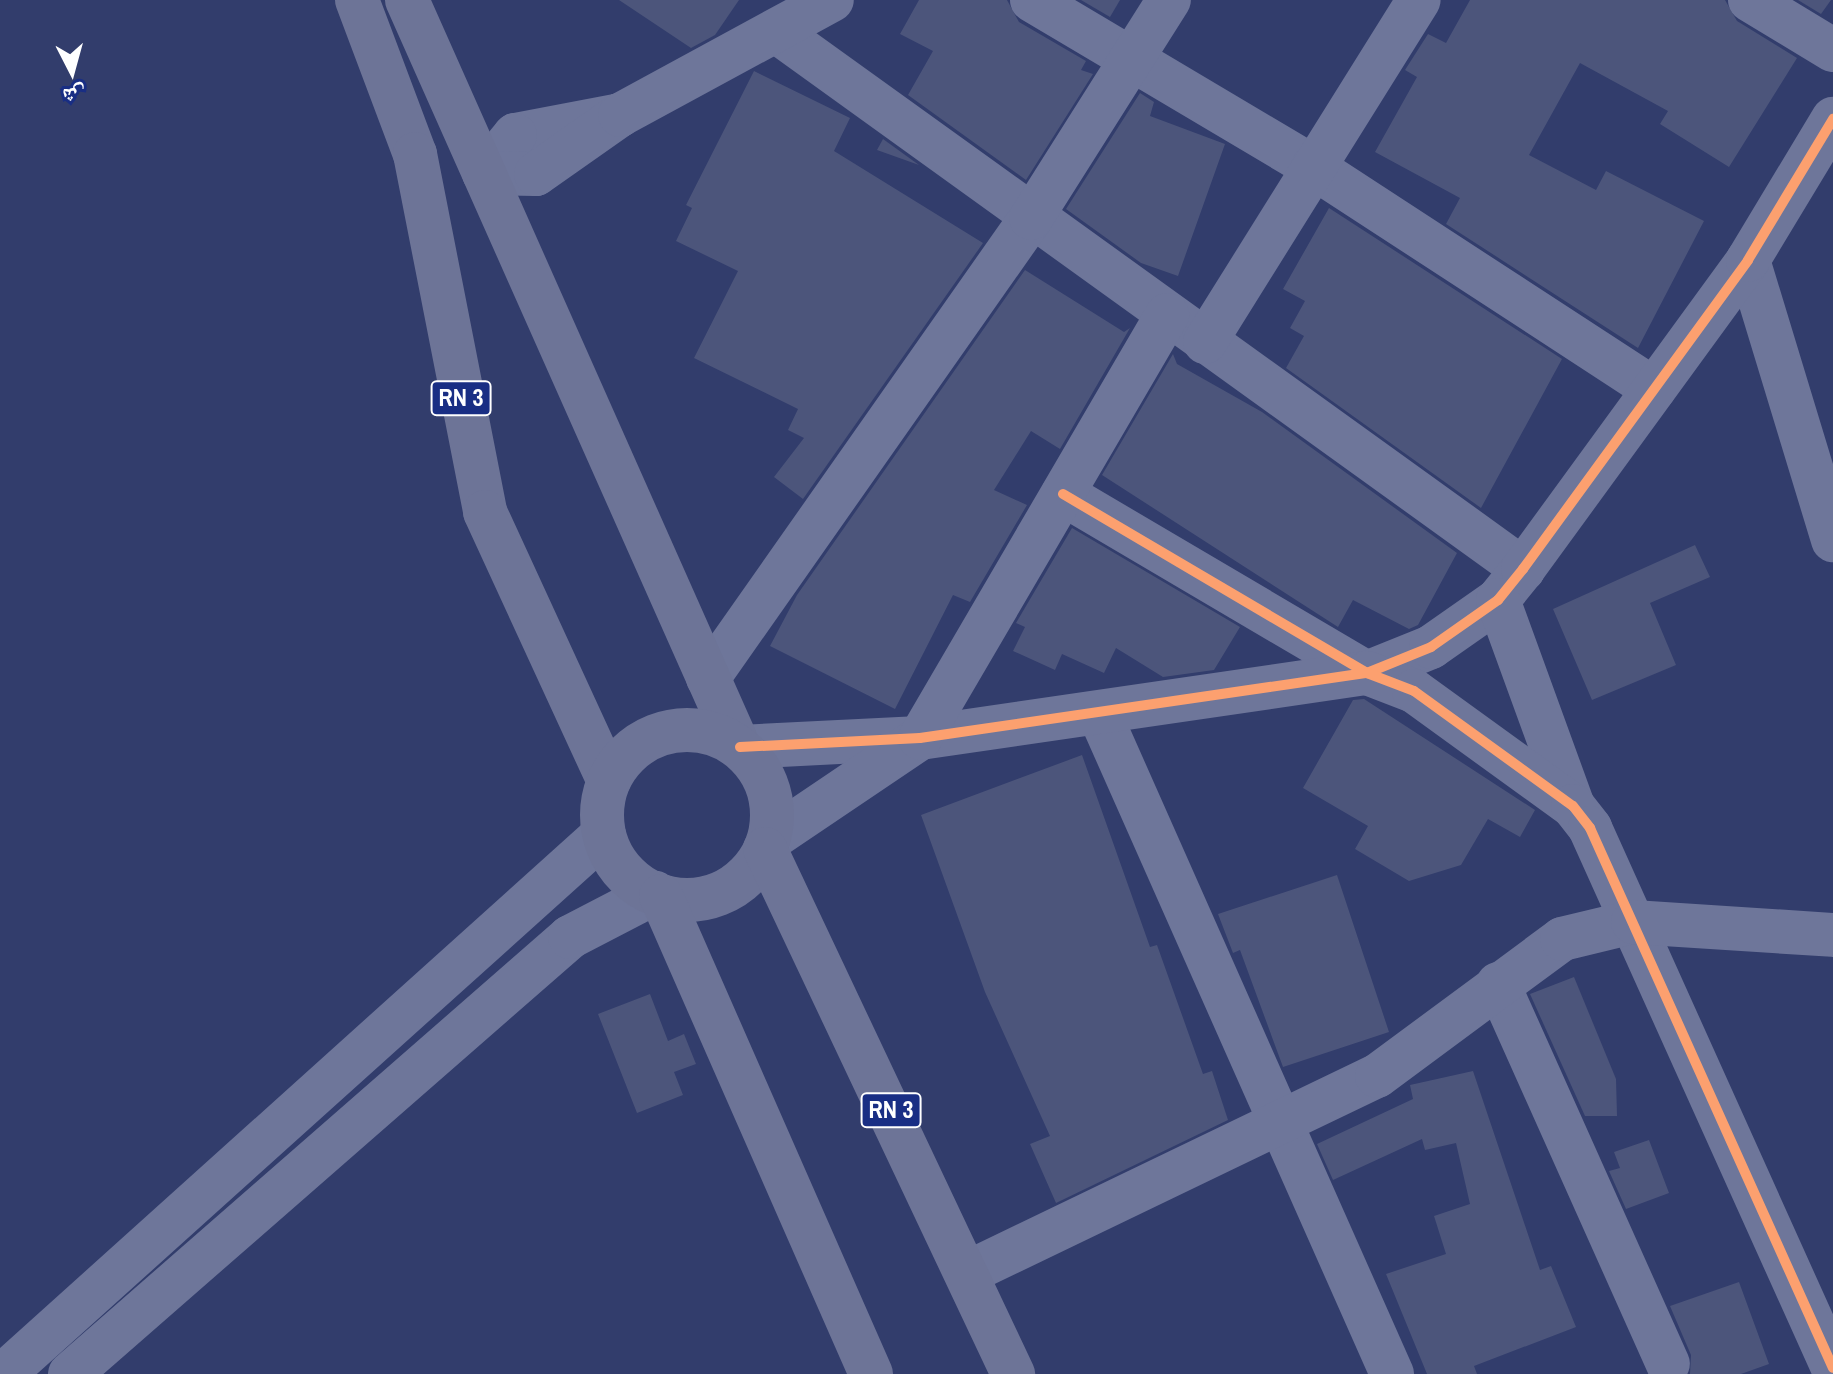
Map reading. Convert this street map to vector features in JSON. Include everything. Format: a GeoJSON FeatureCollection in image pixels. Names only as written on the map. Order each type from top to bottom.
{"type":"FeatureCollection","features":[{"type":"Feature","properties":{"kind":"main road","name":"RN 3"},"geometry":{"type":"LineString","coordinates":[[357,0],[399,103],[426,200],[485,512],[609,781]]}},
{"type":"Feature","properties":{"kind":"main road"},"geometry":{"type":"LineString","coordinates":[[407,0],[739,747],[769,789],[767,844],[733,886],[711,897],[658,894],[622,870],[604,834],[609,781],[622,760],[665,733],[690,729],[739,747]]}},
{"type":"Feature","properties":{"kind":"main road"},"geometry":{"type":"LineString","coordinates":[[426,200],[484,173]]}},
{"type":"Feature","properties":{"kind":"main road","name":"RN 3"},"geometry":{"type":"LineString","coordinates":[[767,844],[969,1272],[1013,1374]]}},
{"type":"Feature","properties":{"kind":"main road"},"geometry":{"type":"LineString","coordinates":[[658,894],[871,1374]]}},
{"type":"Feature","properties":{"kind":"street"},"geometry":{"type":"LineString","coordinates":[[484,173],[515,135],[620,115],[780,34],[832,0]]}},
{"type":"Feature","properties":{"kind":"street"},"geometry":{"type":"LineString","coordinates":[[1032,0],[1313,167],[1654,389]]}},
{"type":"Feature","properties":{"kind":"street"},"geometry":{"type":"LineString","coordinates":[[708,678],[1031,218],[1169,0]]}},
{"type":"Feature","properties":{"kind":"street"},"geometry":{"type":"LineString","coordinates":[[1205,342],[1419,0]]}},
{"type":"Feature","properties":{"kind":"street"},"geometry":{"type":"LineString","coordinates":[[1750,0],[1833,50]]}},
{"type":"Feature","properties":{"kind":"street"},"geometry":{"type":"LineString","coordinates":[[780,34],[1205,342],[1511,584],[1573,806],[1633,922],[1833,1368]]}},
{"type":"Feature","properties":{"kind":"street"},"geometry":{"type":"LineString","coordinates":[[739,747],[920,738],[1099,713],[1367,673],[1431,647],[1511,584],[1748,260],[1833,119]]}},
{"type":"Feature","properties":{"kind":"street"},"geometry":{"type":"LineString","coordinates":[[1748,260],[1833,540]]}},
{"type":"Feature","properties":{"kind":"street"},"geometry":{"type":"LineString","coordinates":[[767,844],[920,738],[1167,315]]}},
{"type":"Feature","properties":{"kind":"street"},"geometry":{"type":"LineString","coordinates":[[1063,494],[1367,673],[1436,705],[1573,806]]}},
{"type":"Feature","properties":{"kind":"street"},"geometry":{"type":"LineString","coordinates":[[1099,713],[1285,1125],[1392,1374]]}},
{"type":"Feature","properties":{"kind":"street"},"geometry":{"type":"LineString","coordinates":[[4,1374],[604,834]]}},
{"type":"Feature","properties":{"kind":"street"},"geometry":{"type":"LineString","coordinates":[[70,1374],[570,937],[658,894]]}},
{"type":"Feature","properties":{"kind":"street"},"geometry":{"type":"LineString","coordinates":[[969,1272],[1285,1125],[1377,1076],[1562,939],[1633,922],[1833,935]]}},
{"type":"Feature","properties":{"kind":"street"},"geometry":{"type":"LineString","coordinates":[[1498,984],[1668,1364]]}},
{"type":"Feature","properties":{"kind":"building"},"geometry":{"type":"Polygon","coordinates":[[[619,0],[739,0],[715,35],[691,48],[619,0]]]}},
{"type":"Feature","properties":{"kind":"building"},"geometry":{"type":"Polygon","coordinates":[[[919,0],[1007,0],[1019,22],[1086,61],[1081,70],[1093,74],[1026,180],[908,95],[933,51],[900,34],[919,0]]]}},
{"type":"Feature","properties":{"kind":"building"},"geometry":{"type":"Polygon","coordinates":[[[1081,0],[1120,0],[1110,17],[1081,0]]]}},
{"type":"Feature","properties":{"kind":"building"},"geometry":{"type":"Polygon","coordinates":[[[1470,0],[1725,0],[1737,21],[1797,58],[1729,167],[1660,124],[1668,111],[1580,63],[1529,155],[1596,190],[1606,171],[1704,221],[1638,348],[1446,224],[1460,198],[1375,152],[1417,77],[1405,70],[1428,34],[1446,43],[1470,0]]]}},
{"type":"Feature","properties":{"kind":"building"},"geometry":{"type":"Polygon","coordinates":[[[1798,0],[1831,0],[1821,14],[1798,0]]]}},
{"type":"Feature","properties":{"kind":"building"},"geometry":{"type":"Polygon","coordinates":[[[754,71],[850,118],[834,151],[983,243],[803,499],[774,477],[804,438],[788,430],[798,409],[694,358],[738,271],[676,241],[692,208],[686,205],[754,71]]]}},
{"type":"Feature","properties":{"kind":"building"},"geometry":{"type":"Polygon","coordinates":[[[1140,93],[1154,102],[1150,116],[1225,144],[1178,276],[1141,263],[1066,209],[1140,93]]]}},
{"type":"Feature","properties":{"kind":"building"},"geometry":{"type":"Polygon","coordinates":[[[883,139],[919,165],[877,150],[883,139]]]}},
{"type":"Feature","properties":{"kind":"building"},"geometry":{"type":"Polygon","coordinates":[[[1329,208],[1562,359],[1481,508],[1286,368],[1304,336],[1290,328],[1305,301],[1283,289],[1329,208]]]}},
{"type":"Feature","properties":{"kind":"building"},"geometry":{"type":"Polygon","coordinates":[[[1025,270],[1124,332],[1130,328],[1060,449],[1031,431],[994,490],[1027,505],[970,602],[953,595],[895,709],[770,646],[797,595],[1025,270]]]}},
{"type":"Feature","properties":{"kind":"building"},"geometry":{"type":"Polygon","coordinates":[[[1173,354],[1177,364],[1262,412],[1457,553],[1418,625],[1409,629],[1353,600],[1338,627],[1102,475],[1173,354]]]}},
{"type":"Feature","properties":{"kind":"building"},"geometry":{"type":"Polygon","coordinates":[[[1072,528],[1240,627],[1214,670],[1163,677],[1116,648],[1104,673],[1062,654],[1055,670],[1013,651],[1025,627],[1016,623],[1072,528]]]}},
{"type":"Feature","properties":{"kind":"building"},"geometry":{"type":"Polygon","coordinates":[[[1695,545],[1710,577],[1650,603],[1676,665],[1592,700],[1553,609],[1695,545]]]}},
{"type":"Feature","properties":{"kind":"building"},"geometry":{"type":"Polygon","coordinates":[[[1364,699],[1535,810],[1520,837],[1488,819],[1461,865],[1409,881],[1355,849],[1368,826],[1303,788],[1353,700],[1364,699]]]}},
{"type":"Feature","properties":{"kind":"building"},"geometry":{"type":"Polygon","coordinates":[[[1082,755],[1150,947],[1157,945],[1203,1074],[1212,1071],[1228,1120],[1056,1203],[1030,1144],[1050,1136],[985,992],[921,815],[1082,755]]]}},
{"type":"Feature","properties":{"kind":"building"},"geometry":{"type":"Polygon","coordinates":[[[1337,875],[1389,1032],[1283,1067],[1240,950],[1233,953],[1218,914],[1337,875]]]}},
{"type":"Feature","properties":{"kind":"building"},"geometry":{"type":"Polygon","coordinates":[[[1574,977],[1616,1079],[1617,1116],[1585,1116],[1530,994],[1574,977]]]}},
{"type":"Feature","properties":{"kind":"building"},"geometry":{"type":"Polygon","coordinates":[[[650,994],[668,1041],[684,1034],[696,1064],[674,1072],[683,1095],[637,1113],[598,1014],[650,994]]]}},
{"type":"Feature","properties":{"kind":"building"},"geometry":{"type":"Polygon","coordinates":[[[1473,1071],[1540,1270],[1551,1266],[1576,1327],[1474,1366],[1477,1374],[1427,1374],[1386,1274],[1446,1254],[1434,1216],[1470,1204],[1456,1143],[1425,1150],[1422,1139],[1333,1180],[1317,1144],[1413,1099],[1410,1085],[1473,1071]]]}},
{"type":"Feature","properties":{"kind":"building"},"geometry":{"type":"Polygon","coordinates":[[[1649,1140],[1669,1193],[1626,1209],[1609,1171],[1620,1168],[1614,1152],[1649,1140]]]}},
{"type":"Feature","properties":{"kind":"building"},"geometry":{"type":"Polygon","coordinates":[[[1739,1282],[1769,1364],[1741,1374],[1690,1374],[1691,1355],[1670,1306],[1739,1282]]]}},
{"type":"Feature","properties":{"kind":"cycle path"},"geometry":{"type":"LineString","coordinates":[[1063,494],[1367,673],[1431,647],[1498,600],[1523,569],[1748,260],[1833,119]]}},
{"type":"Feature","properties":{"kind":"cycle path"},"geometry":{"type":"LineString","coordinates":[[740,747],[920,738],[1367,673],[1414,691],[1573,806],[1590,828],[1833,1368]]}}]}
